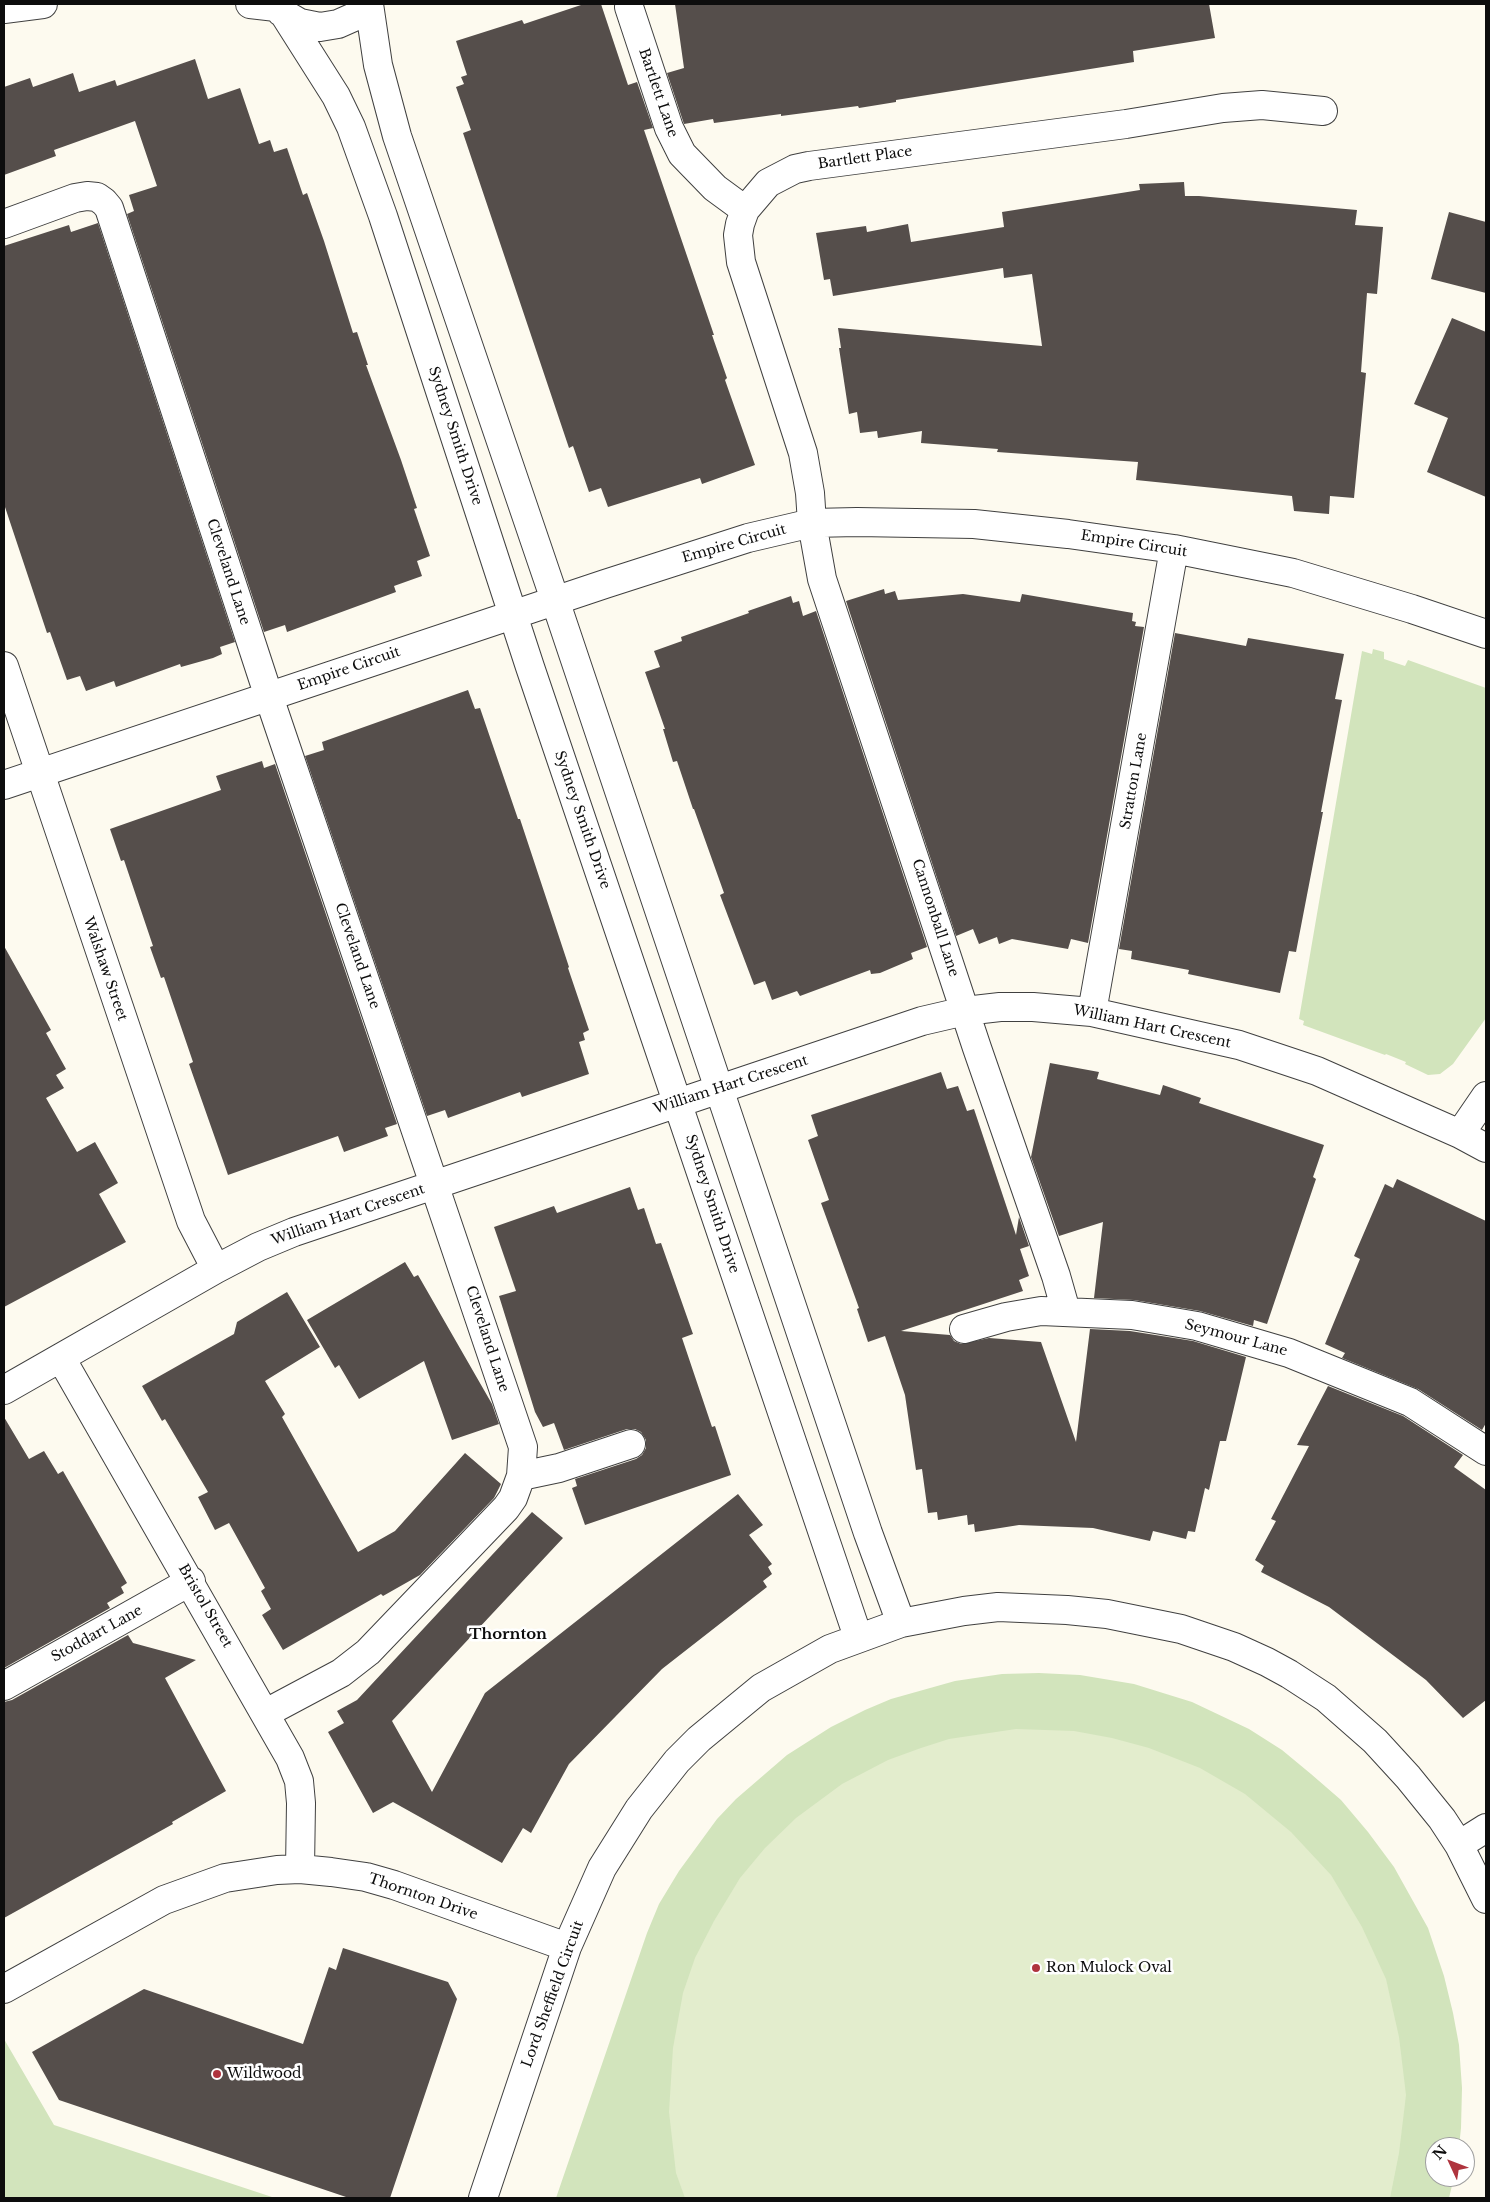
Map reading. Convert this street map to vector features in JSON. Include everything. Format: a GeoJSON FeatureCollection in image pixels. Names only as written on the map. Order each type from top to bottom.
{"type":"FeatureCollection","features":[{"type":"Feature","properties":{"kind":"street"},"geometry":{"type":"LineString","coordinates":[[4,9],[43,4]]}},
{"type":"Feature","properties":{"kind":"street"},"geometry":{"type":"LineString","coordinates":[[270,7],[300,23],[320,26],[338,24],[356,16],[369,4]]}},
{"type":"Feature","properties":{"kind":"street"},"geometry":{"type":"LineString","coordinates":[[369,4],[378,65],[397,136],[720,1088],[865,1523],[901,1623]]}},
{"type":"Feature","properties":{"kind":"street","name":"Sydney Smith Drive"},"geometry":{"type":"LineString","coordinates":[[270,7],[323,73],[351,127],[383,216],[513,614],[858,1637]]}},
{"type":"Feature","properties":{"kind":"street","name":"Bartlett Lane"},"geometry":{"type":"LineString","coordinates":[[629,7],[676,144],[693,167],[715,188],[745,210]]}},
{"type":"Feature","properties":{"kind":"street","name":"Bartlett Place"},"geometry":{"type":"LineString","coordinates":[[812,523],[810,492],[803,453],[738,249],[738,235],[745,210],[768,183],[788,172],[809,166],[1126,124],[1223,108],[1262,105],[1324,111]]}},
{"type":"Feature","properties":{"kind":"street","name":"Cleveland Lane"},"geometry":{"type":"LineString","coordinates":[[4,224],[75,198],[87,196],[97,197],[109,208],[269,697],[436,1185],[523,1447],[521,1476],[513,1498],[506,1508],[368,1652],[342,1673],[266,1713]]}},
{"type":"Feature","properties":{"kind":"street","name":"Empire Circuit"},"geometry":{"type":"LineString","coordinates":[[4,785],[555,600],[748,538],[812,523],[974,524],[1068,534],[1174,549],[1293,574],[1412,609],[1486,634]]}},
{"type":"Feature","properties":{"kind":"street","name":"Cannonball Lane"},"geometry":{"type":"LineString","coordinates":[[812,523],[822,579],[965,1011],[1056,1276],[1066,1311]]}},
{"type":"Feature","properties":{"kind":"street","name":"Stratton Lane"},"geometry":{"type":"LineString","coordinates":[[1092,1012],[1174,549]]}},
{"type":"Feature","properties":{"kind":"street","name":"Walshaw Street"},"geometry":{"type":"LineString","coordinates":[[4,666],[190,1221],[216,1269]]}},
{"type":"Feature","properties":{"kind":"street","name":"William Hart Crescent"},"geometry":{"type":"LineString","coordinates":[[4,1390],[216,1269],[258,1247],[302,1229],[922,1021],[965,1011],[1000,1007],[1033,1007],[1092,1012],[1172,1029],[1279,1057],[1326,1075],[1460,1134],[1486,1148]]}},
{"type":"Feature","properties":{"kind":"street"},"geometry":{"type":"LineString","coordinates":[[1460,1134],[1486,1096]]}},
{"type":"Feature","properties":{"kind":"street","name":"Seymour Lane"},"geometry":{"type":"LineString","coordinates":[[964,1329],[1024,1313],[1066,1311],[1132,1315],[1197,1326],[1289,1353],[1410,1402],[1486,1451]]}},
{"type":"Feature","properties":{"kind":"street","name":"Bristol Street"},"geometry":{"type":"LineString","coordinates":[[61,1358],[191,1581],[290,1758],[299,1781],[301,1803],[300,1869]]}},
{"type":"Feature","properties":{"kind":"street"},"geometry":{"type":"LineString","coordinates":[[521,1476],[559,1468],[632,1444]]}},
{"type":"Feature","properties":{"kind":"street","name":"Stoddart Lane"},"geometry":{"type":"LineString","coordinates":[[4,1686],[191,1581]]}},
{"type":"Feature","properties":{"kind":"street","name":"Lord Sheffield Circuit"},"geometry":{"type":"LineString","coordinates":[[483,2198],[567,1946],[598,1877],[620,1837],[644,1802],[677,1761],[718,1722],[761,1688],[830,1649],[858,1637],[901,1623],[964,1611],[998,1607],[1107,1614],[1181,1629],[1234,1647],[1267,1662],[1326,1698],[1358,1726],[1408,1777],[1459,1845],[1486,1898]]}},
{"type":"Feature","properties":{"kind":"street"},"geometry":{"type":"LineString","coordinates":[[1459,1845],[1486,1828]]}},
{"type":"Feature","properties":{"kind":"street","name":"Thornton Drive"},"geometry":{"type":"LineString","coordinates":[[4,1989],[172,1897],[225,1878],[252,1872],[300,1869],[366,1877],[394,1885],[567,1946]]}},
{"type":"Feature","properties":{"kind":"green space"},"geometry":{"type":"Polygon","coordinates":[[[1373,649],[1384,652],[1384,659],[1405,666],[1408,660],[1486,688],[1486,1018],[1453,1064],[1440,1074],[1428,1075],[1405,1064],[1406,1062],[1386,1054],[1303,1025],[1304,1021],[1299,1019],[1362,651],[1372,654],[1373,649]]]}},
{"type":"Feature","properties":{"kind":"green space","name":"Ron Mulock Oval"},"geometry":{"type":"Polygon","coordinates":[[[1002,1674],[1080,1675],[1134,1684],[1192,1702],[1249,1729],[1282,1750],[1341,1800],[1394,1867],[1428,1928],[1444,1976],[1459,2045],[1462,2088],[1461,2128],[1460,2137],[1425,2137],[1425,2187],[1452,2187],[1449,2198],[556,2198],[647,1933],[659,1904],[679,1871],[717,1819],[736,1799],[787,1755],[831,1727],[891,1699],[955,1681],[1002,1674]]]}},
{"type":"Feature","properties":{"kind":"green space","name":"Ron Mulock Oval"},"geometry":{"type":"Polygon","coordinates":[[[1016,1729],[1074,1731],[1112,1738],[1149,1748],[1200,1768],[1245,1794],[1291,1832],[1331,1875],[1362,1927],[1386,1979],[1399,2037],[1406,2095],[1399,2153],[1390,2198],[685,2198],[676,2173],[669,2112],[673,2048],[683,1993],[695,1958],[714,1921],[740,1878],[765,1848],[796,1818],[842,1784],[888,1760],[949,1739],[1016,1729]]]}},
{"type":"Feature","properties":{"kind":"green space"},"geometry":{"type":"Polygon","coordinates":[[[4,2039],[54,2125],[275,2198],[4,2198],[4,2039]]]}},
{"type":"Feature","properties":{"kind":"building"},"geometry":{"type":"Polygon","coordinates":[[[584,4],[601,4],[628,85],[637,82],[653,128],[644,130],[714,335],[712,335],[727,378],[725,380],[755,465],[702,484],[700,478],[608,507],[601,488],[589,492],[573,446],[569,448],[463,133],[471,130],[456,87],[464,84],[461,77],[467,75],[456,41],[522,20],[524,24],[584,4]]]}},
{"type":"Feature","properties":{"kind":"building"},"geometry":{"type":"Polygon","coordinates":[[[675,4],[1209,4],[1215,38],[1133,51],[1134,62],[896,100],[896,102],[859,108],[858,106],[714,123],[713,119],[684,124],[667,73],[684,68],[675,4]]]}},
{"type":"Feature","properties":{"kind":"building"},"geometry":{"type":"Polygon","coordinates":[[[195,59],[208,99],[240,88],[259,144],[270,140],[274,152],[287,148],[303,195],[307,193],[353,333],[357,332],[368,365],[366,365],[417,508],[414,509],[430,556],[417,561],[422,576],[394,586],[396,592],[287,632],[285,625],[264,632],[127,214],[134,211],[129,195],[157,186],[135,121],[54,150],[56,156],[4,175],[4,87],[30,78],[33,87],[73,73],[79,92],[115,80],[117,86],[195,59]]]}},
{"type":"Feature","properties":{"kind":"building"},"geometry":{"type":"Polygon","coordinates":[[[1184,182],[1185,196],[1357,210],[1355,225],[1383,227],[1377,294],[1367,293],[1361,372],[1366,373],[1354,498],[1330,496],[1329,514],[1294,511],[1292,496],[1136,480],[1138,462],[997,452],[998,449],[921,443],[922,431],[878,438],[877,431],[860,433],[857,412],[849,414],[839,348],[841,348],[838,328],[1042,346],[1032,274],[1004,278],[1003,268],[833,296],[830,279],[824,280],[816,233],[866,226],[867,232],[908,224],[911,242],[1004,227],[1002,212],[1140,190],[1139,184],[1184,182]]]}},
{"type":"Feature","properties":{"kind":"building"},"geometry":{"type":"Polygon","coordinates":[[[1449,212],[1486,222],[1486,293],[1431,279],[1449,212]]]}},
{"type":"Feature","properties":{"kind":"building"},"geometry":{"type":"Polygon","coordinates":[[[98,223],[235,642],[220,647],[222,654],[213,658],[181,667],[180,664],[116,687],[114,681],[86,691],[80,676],[67,680],[50,632],[47,633],[4,504],[4,246],[69,225],[71,232],[98,223]]]}},
{"type":"Feature","properties":{"kind":"building"},"geometry":{"type":"Polygon","coordinates":[[[1452,318],[1486,332],[1486,497],[1427,472],[1448,418],[1414,404],[1452,318]]]}},
{"type":"Feature","properties":{"kind":"building"},"geometry":{"type":"Polygon","coordinates":[[[884,589],[885,594],[895,591],[898,600],[963,594],[1020,602],[1022,594],[1133,613],[1132,621],[1136,622],[1135,626],[1144,627],[1088,943],[1071,939],[1068,949],[1012,939],[999,944],[997,937],[979,944],[973,929],[956,936],[846,601],[884,589]]]}},
{"type":"Feature","properties":{"kind":"building"},"geometry":{"type":"Polygon","coordinates":[[[791,596],[793,603],[799,601],[803,616],[816,611],[927,947],[911,953],[913,959],[880,973],[871,974],[870,970],[800,996],[797,991],[772,1000],[765,981],[754,985],[720,895],[724,893],[677,761],[673,762],[663,729],[665,729],[645,672],[660,667],[654,651],[682,641],[681,637],[791,596]]]}},
{"type":"Feature","properties":{"kind":"building"},"geometry":{"type":"Polygon","coordinates":[[[1175,633],[1246,646],[1248,638],[1344,654],[1335,699],[1342,700],[1321,812],[1323,812],[1296,952],[1289,951],[1280,993],[1188,974],[1189,970],[1131,959],[1132,951],[1119,949],[1175,633]]]}},
{"type":"Feature","properties":{"kind":"building"},"geometry":{"type":"Polygon","coordinates":[[[468,690],[475,709],[480,708],[518,819],[520,819],[589,1030],[583,1033],[585,1040],[579,1042],[589,1074],[522,1097],[520,1092],[448,1118],[445,1110],[427,1116],[305,756],[324,750],[322,742],[468,690]]]}},
{"type":"Feature","properties":{"kind":"building"},"geometry":{"type":"Polygon","coordinates":[[[262,761],[264,768],[275,764],[397,1124],[385,1128],[388,1136],[344,1152],[338,1136],[228,1175],[189,1064],[193,1062],[164,977],[161,978],[150,947],[153,946],[124,860],[121,861],[110,829],[221,790],[216,776],[262,761]]]}},
{"type":"Feature","properties":{"kind":"building"},"geometry":{"type":"Polygon","coordinates":[[[4,946],[51,1030],[46,1033],[66,1069],[56,1075],[64,1088],[46,1098],[77,1152],[95,1142],[118,1183],[99,1194],[126,1242],[4,1307],[4,946]]]}},
{"type":"Feature","properties":{"kind":"building"},"geometry":{"type":"Polygon","coordinates":[[[1050,1063],[1099,1072],[1097,1079],[1160,1095],[1163,1085],[1201,1098],[1199,1103],[1324,1145],[1313,1177],[1316,1179],[1267,1324],[1254,1320],[1253,1326],[1200,1311],[1134,1300],[1094,1298],[1103,1222],[1059,1236],[1031,1157],[1050,1063]]]}},
{"type":"Feature","properties":{"kind":"building"},"geometry":{"type":"Polygon","coordinates":[[[941,1072],[947,1089],[958,1086],[967,1111],[974,1109],[1016,1235],[1019,1217],[1029,1246],[1020,1249],[1029,1276],[1019,1280],[1023,1291],[901,1331],[950,1335],[954,1341],[961,1344],[989,1338],[1041,1342],[1076,1442],[1090,1329],[1130,1331],[1193,1341],[1246,1357],[1226,1441],[1220,1441],[1209,1490],[1205,1488],[1195,1532],[1188,1531],[1186,1539],[1153,1531],[1150,1541],[1093,1528],[1019,1525],[975,1532],[974,1524],[968,1525],[967,1515],[938,1520],[937,1512],[928,1513],[922,1469],[916,1470],[905,1395],[885,1336],[868,1342],[857,1309],[859,1308],[821,1203],[829,1200],[808,1140],[818,1136],[811,1115],[941,1072]]]}},
{"type":"Feature","properties":{"kind":"building"},"geometry":{"type":"Polygon","coordinates":[[[1397,1179],[1486,1221],[1486,1423],[1482,1430],[1418,1389],[1342,1358],[1345,1353],[1325,1344],[1360,1259],[1354,1256],[1385,1184],[1393,1188],[1397,1179]]]}},
{"type":"Feature","properties":{"kind":"building"},"geometry":{"type":"Polygon","coordinates":[[[630,1187],[638,1210],[644,1208],[656,1244],[661,1243],[693,1334],[682,1338],[712,1427],[715,1426],[731,1475],[585,1525],[572,1488],[577,1486],[575,1479],[636,1459],[642,1455],[646,1448],[646,1440],[641,1432],[635,1429],[627,1429],[564,1450],[554,1423],[543,1427],[535,1412],[499,1296],[516,1291],[494,1227],[554,1206],[557,1213],[630,1187]]]}},
{"type":"Feature","properties":{"kind":"building"},"geometry":{"type":"Polygon","coordinates":[[[405,1262],[414,1277],[418,1275],[492,1404],[499,1424],[452,1440],[424,1361],[359,1399],[339,1365],[335,1368],[307,1320],[405,1262]]]}},
{"type":"Feature","properties":{"kind":"building"},"geometry":{"type":"Polygon","coordinates":[[[287,1292],[320,1347],[265,1381],[285,1414],[282,1417],[358,1552],[395,1531],[465,1453],[501,1484],[494,1498],[420,1575],[383,1596],[381,1594],[283,1650],[262,1615],[271,1609],[261,1591],[265,1588],[229,1523],[215,1530],[198,1497],[208,1492],[165,1419],[162,1421],[142,1386],[234,1334],[237,1322],[287,1292]]]}},
{"type":"Feature","properties":{"kind":"building"},"geometry":{"type":"Polygon","coordinates":[[[1328,1386],[1403,1416],[1463,1455],[1454,1467],[1486,1490],[1486,1700],[1463,1718],[1426,1680],[1329,1607],[1261,1572],[1264,1566],[1255,1560],[1276,1521],[1271,1519],[1309,1446],[1297,1445],[1328,1386]]]}},
{"type":"Feature","properties":{"kind":"building"},"geometry":{"type":"Polygon","coordinates":[[[4,1417],[29,1459],[44,1451],[58,1474],[63,1471],[127,1583],[121,1587],[124,1593],[107,1603],[110,1608],[4,1668],[4,1417]]]}},
{"type":"Feature","properties":{"kind":"building"},"geometry":{"type":"Polygon","coordinates":[[[738,1494],[763,1525],[749,1535],[772,1564],[768,1567],[772,1574],[763,1581],[767,1587],[662,1669],[569,1764],[531,1833],[523,1828],[502,1863],[393,1802],[373,1813],[328,1732],[344,1723],[337,1711],[357,1700],[532,1512],[563,1538],[392,1721],[432,1792],[485,1693],[738,1494]]]}},
{"type":"Feature","properties":{"kind":"building"},"geometry":{"type":"Polygon","coordinates":[[[128,1635],[133,1643],[196,1660],[165,1678],[226,1791],[172,1822],[173,1824],[4,1918],[4,1702],[12,1700],[128,1635]]]}},
{"type":"Feature","properties":{"kind":"building","name":"Wildwood"},"geometry":{"type":"Polygon","coordinates":[[[343,1948],[448,1982],[457,1999],[390,2198],[349,2198],[59,2100],[32,2052],[144,1989],[303,2044],[329,1967],[336,1970],[343,1948]]]}},
{"type":"Feature","properties":{"kind":"place","name":"Ron Mulock Oval"},"geometry":{"type":"Point","coordinates":[1036,1968]}},
{"type":"Feature","properties":{"kind":"place","name":"Wildwood"},"geometry":{"type":"Point","coordinates":[217,2074]}},
{"type":"Feature","properties":{"kind":"district","name":"Thornton"},"geometry":{"type":"Point","coordinates":[508,1635]}}]}
